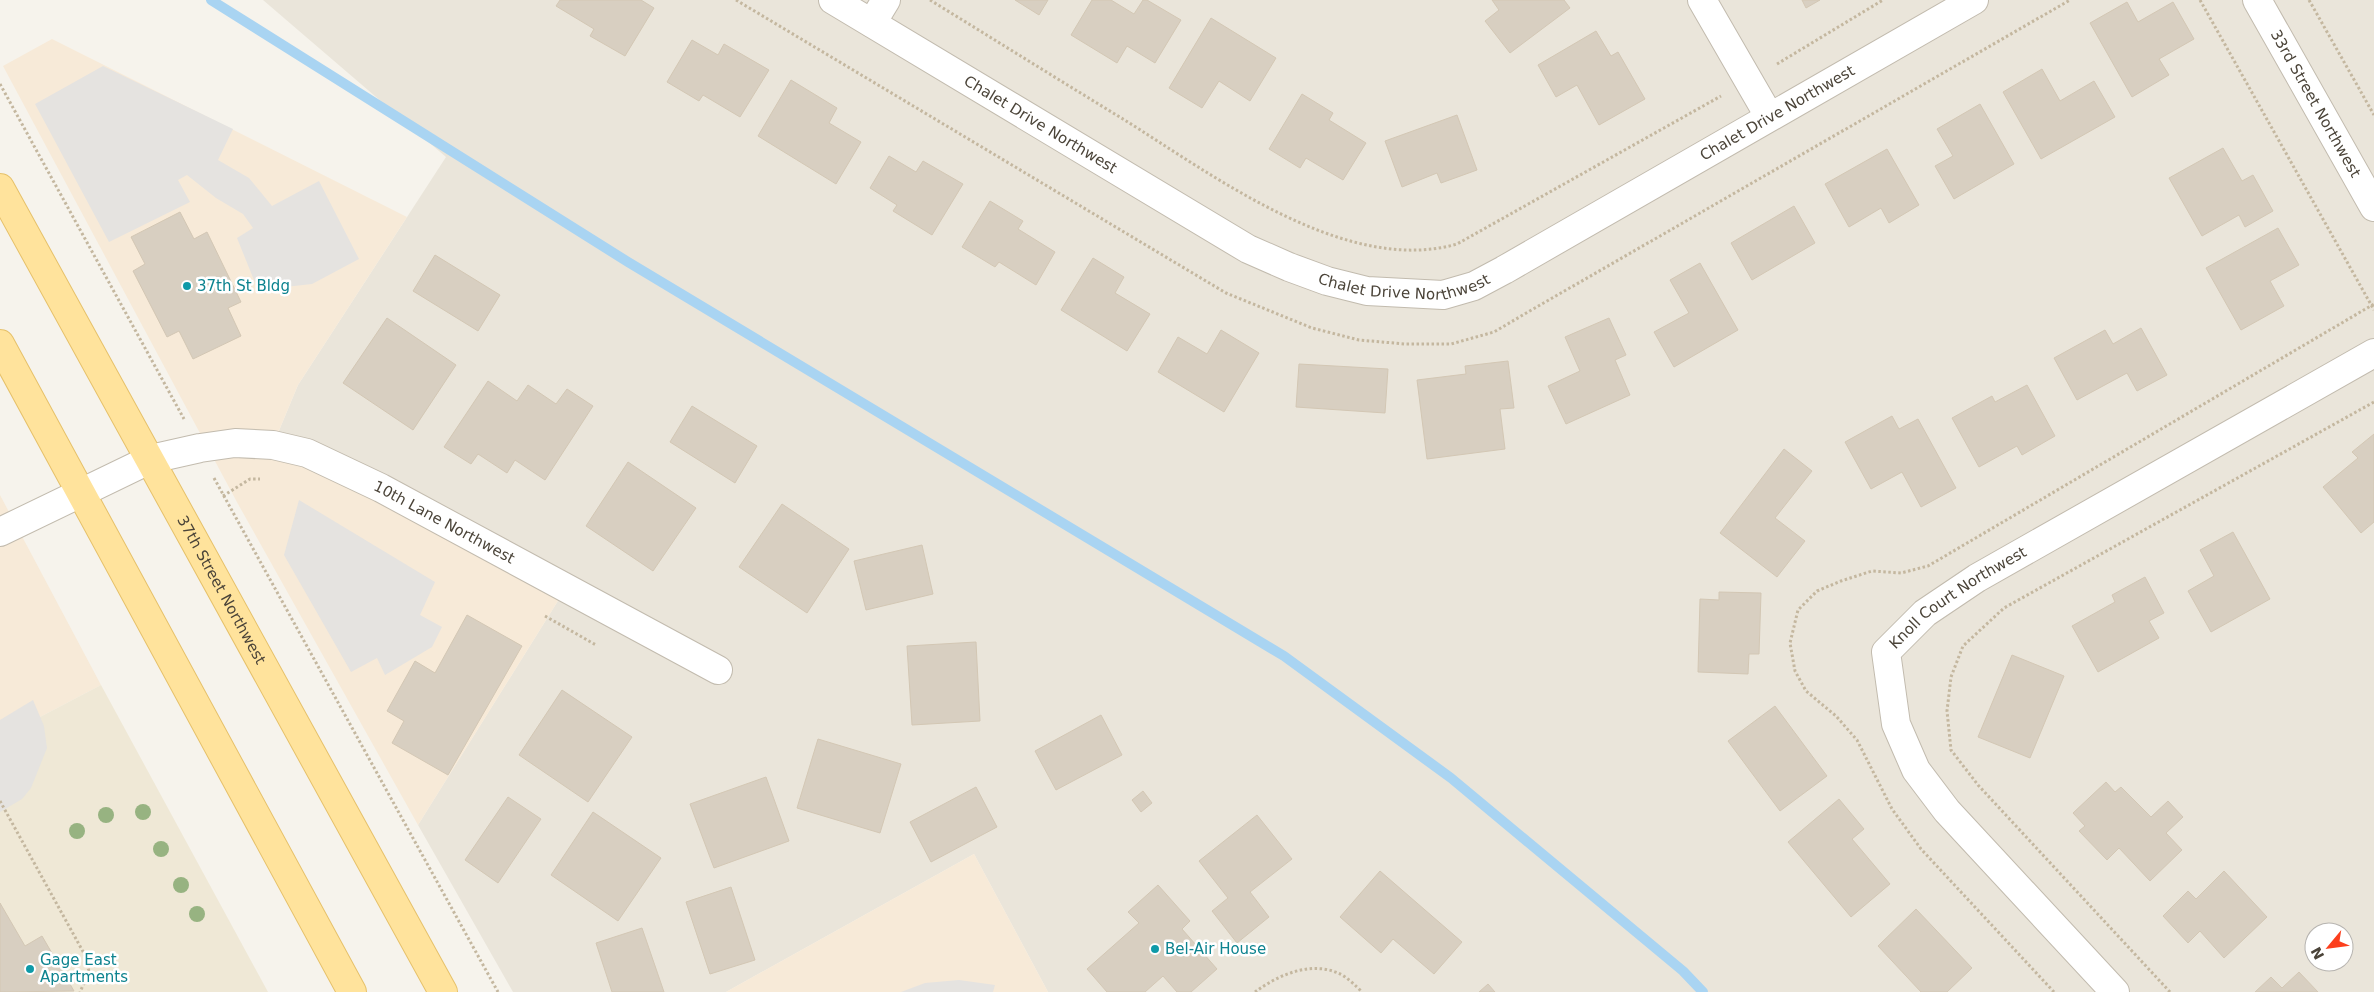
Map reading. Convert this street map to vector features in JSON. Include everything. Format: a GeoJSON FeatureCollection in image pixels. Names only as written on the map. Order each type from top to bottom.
{"type":"FeatureCollection","features":[{"type":"Feature","properties":{"kind":"main road","name":"37th Street Northwest"},"geometry":{"type":"LineString","coordinates":[[0,188],[443,992]]}},
{"type":"Feature","properties":{"kind":"main road"},"geometry":{"type":"LineString","coordinates":[[0,344],[352,992]]}},
{"type":"Feature","properties":{"kind":"street","name":"Chalet Drive Northwest"},"geometry":{"type":"LineString","coordinates":[[832,0],[1248,249],[1327,281],[1367,292],[1444,295],[1474,286],[1974,0]]}},
{"type":"Feature","properties":{"kind":"street"},"geometry":{"type":"LineString","coordinates":[[872,23],[886,0]]}},
{"type":"Feature","properties":{"kind":"street"},"geometry":{"type":"LineString","coordinates":[[1702,0],[1769,116]]}},
{"type":"Feature","properties":{"kind":"street","name":"33rd Street Northwest"},"geometry":{"type":"LineString","coordinates":[[2257,0],[2374,207]]}},
{"type":"Feature","properties":{"kind":"street","name":"Knoll Court Northwest"},"geometry":{"type":"LineString","coordinates":[[2115,992],[1947,811],[1916,770],[1896,724],[1886,652],[1925,613],[1977,578],[2374,353]]}},
{"type":"Feature","properties":{"kind":"street","name":"10th Lane Northwest"},"geometry":{"type":"LineString","coordinates":[[0,532],[151,459],[200,448],[236,443],[273,445],[307,453],[381,488],[718,670]]}},
{"type":"Feature","properties":{"kind":"path"},"geometry":{"type":"LineString","coordinates":[[736,0],[1226,292],[1312,328],[1359,340],[1451,344],[1494,332],[2070,0]]}},
{"type":"Feature","properties":{"kind":"path"},"geometry":{"type":"LineString","coordinates":[[930,0],[1269,209],[1332,235],[1375,247],[1437,250],[1457,244],[1749,80],[1883,0]]}},
{"type":"Feature","properties":{"kind":"path"},"geometry":{"type":"LineString","coordinates":[[2200,0],[2373,305],[2374,310]]}},
{"type":"Feature","properties":{"kind":"path"},"geometry":{"type":"LineString","coordinates":[[2309,0],[2374,115]]}},
{"type":"Feature","properties":{"kind":"path"},"geometry":{"type":"LineString","coordinates":[[0,84],[200,448]]}},
{"type":"Feature","properties":{"kind":"path"},"geometry":{"type":"LineString","coordinates":[[2054,992],[1920,849],[1892,809],[1857,740],[1836,716],[1806,691],[1795,671],[1790,643],[1798,610],[1816,592],[1841,581],[1872,571],[1901,573],[1928,566],[2373,305]]}},
{"type":"Feature","properties":{"kind":"path"},"geometry":{"type":"LineString","coordinates":[[2170,992],[1978,785],[1951,750],[1947,711],[1952,677],[1963,646],[2004,608],[2374,402]]}},
{"type":"Feature","properties":{"kind":"path"},"geometry":{"type":"LineString","coordinates":[[270,478],[250,479],[223,496],[498,992]]}},
{"type":"Feature","properties":{"kind":"path"},"geometry":{"type":"LineString","coordinates":[[540,613],[596,645]]}},
{"type":"Feature","properties":{"kind":"path"},"geometry":{"type":"LineString","coordinates":[[0,801],[86,957],[89,972],[80,992]]}},
{"type":"Feature","properties":{"kind":"path"},"geometry":{"type":"LineString","coordinates":[[1255,992],[1285,974],[1310,968],[1339,973],[1362,992]]}},
{"type":"Feature","properties":{"kind":"shaded area"},"geometry":{"type":"Polygon","coordinates":[[[263,0],[2374,0],[2374,992],[1048,992],[974,854],[726,992],[513,992],[418,825],[566,588],[273,445],[298,385],[446,157],[263,0]]]}},
{"type":"Feature","properties":{"kind":"shaded area"},"geometry":{"type":"Polygon","coordinates":[[[52,39],[407,217],[298,385],[273,445],[566,588],[418,825],[238,504],[3,66],[52,39]]]}},
{"type":"Feature","properties":{"kind":"shaded area"},"geometry":{"type":"Polygon","coordinates":[[[103,66],[233,129],[218,160],[249,178],[272,206],[319,181],[359,259],[312,284],[258,290],[237,238],[253,228],[243,214],[216,198],[187,175],[178,180],[190,202],[109,242],[35,104],[103,66]]]}},
{"type":"Feature","properties":{"kind":"shaded area"},"geometry":{"type":"Polygon","coordinates":[[[0,495],[101,685],[0,738],[0,495]]]}},
{"type":"Feature","properties":{"kind":"shaded area"},"geometry":{"type":"Polygon","coordinates":[[[299,500],[435,582],[420,615],[442,627],[432,647],[385,675],[377,658],[351,672],[284,555],[299,500]]]}},
{"type":"Feature","properties":{"kind":"shaded area"},"geometry":{"type":"Polygon","coordinates":[[[101,685],[268,992],[0,992],[0,738],[101,685]]]}},
{"type":"Feature","properties":{"kind":"shaded area"},"geometry":{"type":"Polygon","coordinates":[[[33,700],[44,726],[47,748],[31,788],[22,799],[0,812],[0,720],[33,700]]]}},
{"type":"Feature","properties":{"kind":"shaded area"},"geometry":{"type":"Polygon","coordinates":[[[974,854],[1048,992],[726,992],[974,854]]]}},
{"type":"Feature","properties":{"kind":"shaded area"},"geometry":{"type":"Polygon","coordinates":[[[959,980],[995,985],[993,992],[901,992],[925,983],[959,980]]]}},
{"type":"Feature","properties":{"kind":"building"},"geometry":{"type":"Polygon","coordinates":[[[560,0],[641,0],[654,8],[625,56],[590,36],[594,29],[556,6],[560,0]]]}},
{"type":"Feature","properties":{"kind":"building"},"geometry":{"type":"Polygon","coordinates":[[[1015,0],[1048,0],[1039,15],[1015,0]]]}},
{"type":"Feature","properties":{"kind":"building"},"geometry":{"type":"Polygon","coordinates":[[[1092,0],[1111,0],[1134,14],[1143,0],[1147,0],[1181,20],[1155,63],[1127,46],[1117,63],[1071,35],[1092,0]]]}},
{"type":"Feature","properties":{"kind":"building"},"geometry":{"type":"Polygon","coordinates":[[[1492,0],[1564,0],[1570,8],[1510,53],[1485,21],[1499,10],[1492,0]]]}},
{"type":"Feature","properties":{"kind":"building"},"geometry":{"type":"Polygon","coordinates":[[[1802,0],[1820,0],[1806,8],[1802,0]]]}},
{"type":"Feature","properties":{"kind":"building"},"geometry":{"type":"Polygon","coordinates":[[[2127,2],[2138,22],[2173,2],[2194,39],[2159,59],[2169,75],[2132,97],[2090,23],[2127,2]]]}},
{"type":"Feature","properties":{"kind":"building"},"geometry":{"type":"Polygon","coordinates":[[[1211,18],[1276,58],[1250,101],[1219,81],[1202,108],[1169,88],[1211,18]]]}},
{"type":"Feature","properties":{"kind":"building"},"geometry":{"type":"Polygon","coordinates":[[[1596,31],[1611,56],[1618,52],[1645,99],[1599,125],[1577,85],[1556,97],[1538,65],[1596,31]]]}},
{"type":"Feature","properties":{"kind":"building"},"geometry":{"type":"Polygon","coordinates":[[[692,40],[718,55],[724,44],[769,70],[740,117],[703,95],[699,101],[667,82],[692,40]]]}},
{"type":"Feature","properties":{"kind":"building"},"geometry":{"type":"Polygon","coordinates":[[[2042,69],[2060,101],[2094,81],[2115,117],[2041,159],[2003,92],[2042,69]]]}},
{"type":"Feature","properties":{"kind":"building"},"geometry":{"type":"Polygon","coordinates":[[[791,80],[837,108],[829,123],[861,142],[836,184],[758,136],[791,80]]]}},
{"type":"Feature","properties":{"kind":"building"},"geometry":{"type":"Polygon","coordinates":[[[1302,94],[1333,113],[1329,120],[1366,143],[1343,180],[1306,158],[1300,168],[1269,149],[1302,94]]]}},
{"type":"Feature","properties":{"kind":"building"},"geometry":{"type":"Polygon","coordinates":[[[1980,104],[2014,164],[1954,199],[1935,166],[1953,156],[1937,129],[1980,104]]]}},
{"type":"Feature","properties":{"kind":"building"},"geometry":{"type":"Polygon","coordinates":[[[1457,115],[1477,170],[1441,183],[1437,173],[1402,187],[1385,141],[1457,115]]]}},
{"type":"Feature","properties":{"kind":"building"},"geometry":{"type":"Polygon","coordinates":[[[2223,148],[2242,181],[2253,175],[2273,211],[2245,227],[2239,215],[2202,236],[2169,178],[2223,148]]]}},
{"type":"Feature","properties":{"kind":"building"},"geometry":{"type":"Polygon","coordinates":[[[1887,149],[1919,205],[1889,223],[1881,208],[1849,227],[1825,184],[1887,149]]]}},
{"type":"Feature","properties":{"kind":"building"},"geometry":{"type":"Polygon","coordinates":[[[889,156],[916,172],[923,161],[963,184],[932,235],[893,211],[897,205],[870,188],[889,156]]]}},
{"type":"Feature","properties":{"kind":"building"},"geometry":{"type":"Polygon","coordinates":[[[990,201],[1023,221],[1018,229],[1055,252],[1036,285],[999,262],[995,267],[962,247],[990,201]]]}},
{"type":"Feature","properties":{"kind":"building"},"geometry":{"type":"Polygon","coordinates":[[[1794,206],[1815,243],[1752,280],[1731,243],[1794,206]]]}},
{"type":"Feature","properties":{"kind":"building","name":"37th St Bldg"},"geometry":{"type":"Polygon","coordinates":[[[180,212],[194,239],[207,232],[241,302],[228,308],[241,336],[193,359],[179,331],[167,337],[133,271],[145,264],[131,237],[180,212]]]}},
{"type":"Feature","properties":{"kind":"building"},"geometry":{"type":"Polygon","coordinates":[[[2278,228],[2299,265],[2270,281],[2284,306],[2241,330],[2206,268],[2278,228]]]}},
{"type":"Feature","properties":{"kind":"building"},"geometry":{"type":"Polygon","coordinates":[[[435,255],[500,295],[478,331],[413,291],[435,255]]]}},
{"type":"Feature","properties":{"kind":"building"},"geometry":{"type":"Polygon","coordinates":[[[1093,258],[1124,277],[1115,293],[1150,314],[1127,351],[1061,310],[1093,258]]]}},
{"type":"Feature","properties":{"kind":"building"},"geometry":{"type":"Polygon","coordinates":[[[1700,263],[1738,330],[1674,367],[1654,332],[1689,313],[1670,280],[1700,263]]]}},
{"type":"Feature","properties":{"kind":"building"},"geometry":{"type":"Polygon","coordinates":[[[387,318],[456,365],[413,430],[343,383],[387,318]]]}},
{"type":"Feature","properties":{"kind":"building"},"geometry":{"type":"Polygon","coordinates":[[[1609,318],[1626,355],[1615,360],[1630,395],[1566,424],[1548,386],[1580,371],[1565,337],[1609,318]]]}},
{"type":"Feature","properties":{"kind":"building"},"geometry":{"type":"Polygon","coordinates":[[[2141,328],[2167,375],[2137,391],[2127,373],[2077,400],[2054,358],[2105,330],[2113,344],[2141,328]]]}},
{"type":"Feature","properties":{"kind":"building"},"geometry":{"type":"Polygon","coordinates":[[[1221,330],[1259,353],[1224,412],[1158,372],[1178,337],[1207,354],[1221,330]]]}},
{"type":"Feature","properties":{"kind":"building"},"geometry":{"type":"Polygon","coordinates":[[[1508,361],[1514,408],[1500,409],[1505,449],[1427,459],[1417,380],[1466,374],[1465,366],[1508,361]]]}},
{"type":"Feature","properties":{"kind":"building"},"geometry":{"type":"Polygon","coordinates":[[[1299,364],[1388,369],[1385,413],[1296,407],[1299,364]]]}},
{"type":"Feature","properties":{"kind":"building"},"geometry":{"type":"Polygon","coordinates":[[[488,381],[517,401],[528,385],[556,404],[567,389],[593,406],[545,480],[515,460],[507,473],[478,454],[471,464],[444,447],[488,381]]]}},
{"type":"Feature","properties":{"kind":"building"},"geometry":{"type":"Polygon","coordinates":[[[2027,385],[2055,436],[2022,455],[2017,446],[1979,467],[1952,418],[1992,396],[1995,402],[2027,385]]]}},
{"type":"Feature","properties":{"kind":"building"},"geometry":{"type":"Polygon","coordinates":[[[692,406],[757,446],[735,483],[670,442],[692,406]]]}},
{"type":"Feature","properties":{"kind":"building"},"geometry":{"type":"Polygon","coordinates":[[[1892,416],[1899,429],[1918,419],[1956,488],[1921,507],[1902,472],[1871,489],[1845,442],[1892,416]]]}},
{"type":"Feature","properties":{"kind":"building"},"geometry":{"type":"Polygon","coordinates":[[[2374,434],[2374,522],[2361,533],[2323,487],[2358,458],[2352,452],[2374,434]]]}},
{"type":"Feature","properties":{"kind":"building"},"geometry":{"type":"Polygon","coordinates":[[[1784,449],[1812,471],[1775,518],[1805,541],[1777,577],[1720,533],[1784,449]]]}},
{"type":"Feature","properties":{"kind":"building"},"geometry":{"type":"Polygon","coordinates":[[[628,462],[696,508],[653,571],[586,526],[628,462]]]}},
{"type":"Feature","properties":{"kind":"building"},"geometry":{"type":"Polygon","coordinates":[[[782,504],[849,549],[807,613],[739,567],[782,504]]]}},
{"type":"Feature","properties":{"kind":"building"},"geometry":{"type":"Polygon","coordinates":[[[2233,532],[2270,599],[2211,632],[2188,591],[2214,576],[2200,550],[2233,532]]]}},
{"type":"Feature","properties":{"kind":"building"},"geometry":{"type":"Polygon","coordinates":[[[922,545],[933,594],[866,610],[854,561],[922,545]]]}},
{"type":"Feature","properties":{"kind":"building"},"geometry":{"type":"Polygon","coordinates":[[[2145,577],[2164,613],[2149,621],[2159,638],[2098,672],[2072,626],[2115,602],[2112,595],[2145,577]]]}},
{"type":"Feature","properties":{"kind":"building"},"geometry":{"type":"Polygon","coordinates":[[[1719,592],[1761,593],[1759,654],[1749,654],[1748,674],[1698,672],[1700,599],[1719,600],[1719,592]]]}},
{"type":"Feature","properties":{"kind":"building"},"geometry":{"type":"Polygon","coordinates":[[[467,615],[522,646],[448,775],[392,743],[404,721],[387,711],[415,661],[435,673],[467,615]]]}},
{"type":"Feature","properties":{"kind":"building"},"geometry":{"type":"Polygon","coordinates":[[[976,642],[980,721],[912,725],[907,646],[976,642]]]}},
{"type":"Feature","properties":{"kind":"building"},"geometry":{"type":"Polygon","coordinates":[[[2012,655],[2064,676],[2030,758],[1978,737],[2012,655]]]}},
{"type":"Feature","properties":{"kind":"building"},"geometry":{"type":"Polygon","coordinates":[[[562,690],[632,737],[588,802],[519,755],[562,690]]]}},
{"type":"Feature","properties":{"kind":"building"},"geometry":{"type":"Polygon","coordinates":[[[1775,706],[1827,776],[1780,811],[1728,741],[1775,706]]]}},
{"type":"Feature","properties":{"kind":"building"},"geometry":{"type":"Polygon","coordinates":[[[1101,715],[1122,755],[1056,790],[1035,751],[1101,715]]]}},
{"type":"Feature","properties":{"kind":"building"},"geometry":{"type":"Polygon","coordinates":[[[818,739],[901,764],[880,833],[797,808],[818,739]]]}},
{"type":"Feature","properties":{"kind":"building"},"geometry":{"type":"Polygon","coordinates":[[[766,777],[789,841],[714,868],[690,804],[766,777]]]}},
{"type":"Feature","properties":{"kind":"building"},"geometry":{"type":"Polygon","coordinates":[[[2106,782],[2115,792],[2121,787],[2151,817],[2168,801],[2183,817],[2166,833],[2182,850],[2150,881],[2119,848],[2107,860],[2079,831],[2085,826],[2073,813],[2106,782]]]}},
{"type":"Feature","properties":{"kind":"building"},"geometry":{"type":"Polygon","coordinates":[[[976,787],[997,827],[931,862],[910,822],[976,787]]]}},
{"type":"Feature","properties":{"kind":"building"},"geometry":{"type":"Polygon","coordinates":[[[1143,791],[1152,803],[1141,812],[1132,800],[1143,791]]]}},
{"type":"Feature","properties":{"kind":"building"},"geometry":{"type":"Polygon","coordinates":[[[508,797],[541,819],[498,883],[465,860],[508,797]]]}},
{"type":"Feature","properties":{"kind":"building"},"geometry":{"type":"Polygon","coordinates":[[[1839,799],[1864,829],[1852,839],[1890,884],[1851,917],[1788,842],[1839,799]]]}},
{"type":"Feature","properties":{"kind":"building"},"geometry":{"type":"Polygon","coordinates":[[[593,812],[661,858],[618,921],[551,875],[593,812]]]}},
{"type":"Feature","properties":{"kind":"building"},"geometry":{"type":"Polygon","coordinates":[[[1257,815],[1292,859],[1250,892],[1269,917],[1237,943],[1212,911],[1228,898],[1199,861],[1257,815]]]}},
{"type":"Feature","properties":{"kind":"building"},"geometry":{"type":"Polygon","coordinates":[[[1380,871],[1462,942],[1434,974],[1393,939],[1381,953],[1340,917],[1380,871]]]}},
{"type":"Feature","properties":{"kind":"building"},"geometry":{"type":"Polygon","coordinates":[[[2224,871],[2267,917],[2224,958],[2200,931],[2188,943],[2163,916],[2188,891],[2196,899],[2224,871]]]}},
{"type":"Feature","properties":{"kind":"building","name":"Bel-Air House"},"geometry":{"type":"Polygon","coordinates":[[[1158,885],[1190,921],[1182,929],[1217,969],[1191,992],[1177,992],[1163,976],[1145,992],[1107,992],[1087,969],[1139,923],[1128,912],[1158,885]]]}},
{"type":"Feature","properties":{"kind":"building"},"geometry":{"type":"Polygon","coordinates":[[[731,887],[755,960],[710,974],[686,902],[731,887]]]}},
{"type":"Feature","properties":{"kind":"building","name":"Gage East Apartments"},"geometry":{"type":"Polygon","coordinates":[[[0,903],[25,946],[42,936],[74,991],[0,992],[0,903]]]}},
{"type":"Feature","properties":{"kind":"building"},"geometry":{"type":"Polygon","coordinates":[[[1916,909],[1972,968],[1947,992],[1921,992],[1878,946],[1916,909]]]}},
{"type":"Feature","properties":{"kind":"building"},"geometry":{"type":"Polygon","coordinates":[[[642,928],[664,992],[612,992],[596,943],[642,928]]]}},
{"type":"Feature","properties":{"kind":"building"},"geometry":{"type":"Polygon","coordinates":[[[2299,972],[2318,992],[2255,992],[2271,977],[2282,988],[2299,972]]]}},
{"type":"Feature","properties":{"kind":"building"},"geometry":{"type":"Polygon","coordinates":[[[1488,984],[1495,992],[1479,992],[1488,984]]]}},
{"type":"Feature","properties":{"kind":"waterway"},"geometry":{"type":"LineString","coordinates":[[211,0],[628,262],[1284,656],[1451,778],[1683,971],[1703,992]]}},
{"type":"Feature","properties":{"kind":"place","name":"37th St Bldg"},"geometry":{"type":"Point","coordinates":[187,286]}},
{"type":"Feature","properties":{"kind":"place","name":"Bel-Air House"},"geometry":{"type":"Point","coordinates":[1155,949]}},
{"type":"Feature","properties":{"kind":"place","name":"Gage East Apartments"},"geometry":{"type":"Point","coordinates":[30,969]}}]}
